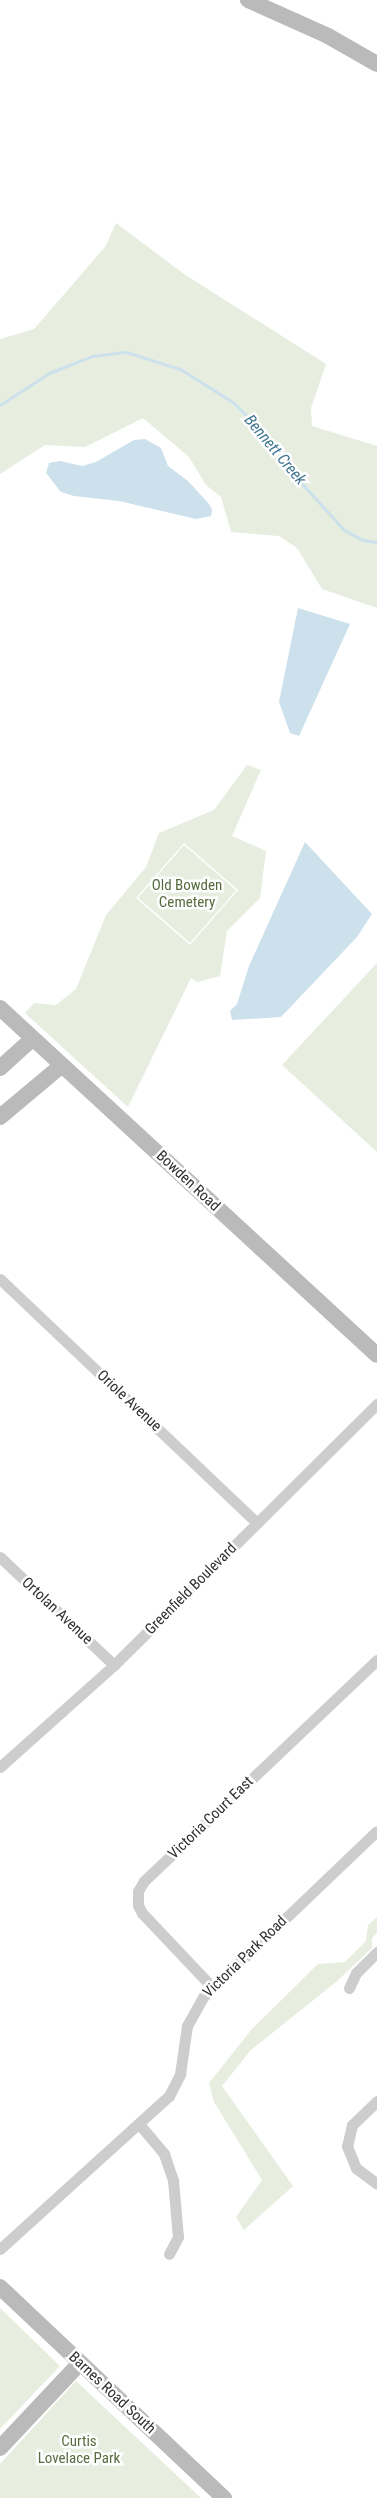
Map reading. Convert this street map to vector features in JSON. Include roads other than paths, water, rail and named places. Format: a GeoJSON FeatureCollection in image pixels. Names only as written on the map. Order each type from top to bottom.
{"type":"FeatureCollection","features":[{"type":"Feature","properties":{"kind":"main road"},"geometry":{"type":"LineString","coordinates":[[248,0],[328,36],[377,64]]}},
{"type":"Feature","properties":{"kind":"main road","name":"Bowden Road"},"geometry":{"type":"LineString","coordinates":[[0,1008],[32,1040],[377,1355]]}},
{"type":"Feature","properties":{"kind":"main road"},"geometry":{"type":"LineString","coordinates":[[0,1068],[32,1040]]}},
{"type":"Feature","properties":{"kind":"main road"},"geometry":{"type":"LineString","coordinates":[[0,1117],[61,1066]]}},
{"type":"Feature","properties":{"kind":"main road","name":"Barnes Road South"},"geometry":{"type":"LineString","coordinates":[[0,2287],[224,2498]]}},
{"type":"Feature","properties":{"kind":"main road"},"geometry":{"type":"LineString","coordinates":[[0,2448],[80,2363]]}},
{"type":"Feature","properties":{"kind":"street","name":"Oriole Avenue"},"geometry":{"type":"LineString","coordinates":[[0,1279],[257,1523]]}},
{"type":"Feature","properties":{"kind":"street","name":"Greenfield Boulevard"},"geometry":{"type":"LineString","coordinates":[[0,1767],[114,1665],[377,1404]]}},
{"type":"Feature","properties":{"kind":"street","name":"Ortolan Avenue"},"geometry":{"type":"LineString","coordinates":[[0,1558],[114,1665]]}},
{"type":"Feature","properties":{"kind":"street","name":"Victoria Court East"},"geometry":{"type":"LineString","coordinates":[[212,1987],[142,1912],[138,1905],[138,1891],[144,1882],[377,1660]]}},
{"type":"Feature","properties":{"kind":"street","name":"Victoria Park Road"},"geometry":{"type":"LineString","coordinates":[[0,2249],[140,2125],[175,2086],[191,2016],[212,1987],[377,1831]]}},
{"type":"Feature","properties":{"kind":"street"},"geometry":{"type":"LineString","coordinates":[[349,1988],[356,1973],[377,1952]]}},
{"type":"Feature","properties":{"kind":"street"},"geometry":{"type":"LineString","coordinates":[[377,2100],[352,2125],[347,2146],[356,2168],[377,2184]]}},
{"type":"Feature","properties":{"kind":"street"},"geometry":{"type":"LineString","coordinates":[[140,2125],[164,2154],[173,2180],[178,2237],[169,2254]]}},
{"type":"Feature","properties":{"kind":"water"},"geometry":{"type":"Polygon","coordinates":[[[145,439],[161,448],[168,466],[188,481],[209,504],[212,510],[211,516],[196,519],[119,501],[74,496],[61,492],[46,473],[49,463],[60,461],[82,466],[96,462],[134,440],[145,439]]]}},
{"type":"Feature","properties":{"kind":"water"},"geometry":{"type":"Polygon","coordinates":[[[298,608],[350,624],[299,736],[290,733],[279,702],[298,608]]]}},
{"type":"Feature","properties":{"kind":"water"},"geometry":{"type":"Polygon","coordinates":[[[305,842],[372,914],[357,937],[281,1017],[232,1020],[230,1011],[237,1004],[249,966],[305,842]]]}},
{"type":"Feature","properties":{"kind":"waterway","name":"Bennett Creek"},"geometry":{"type":"LineString","coordinates":[[0,405],[49,373],[92,356],[126,352],[180,369],[234,403],[265,434],[296,477],[344,530],[363,540],[377,542]]}},
{"type":"Feature","properties":{"kind":"park label","name":"Old Bowden Cemetery"},"geometry":{"type":"Point","coordinates":[187,894]}},
{"type":"Feature","properties":{"kind":"park label","name":"Curtis Lovelace Park"},"geometry":{"type":"Point","coordinates":[79,2450]}}]}
